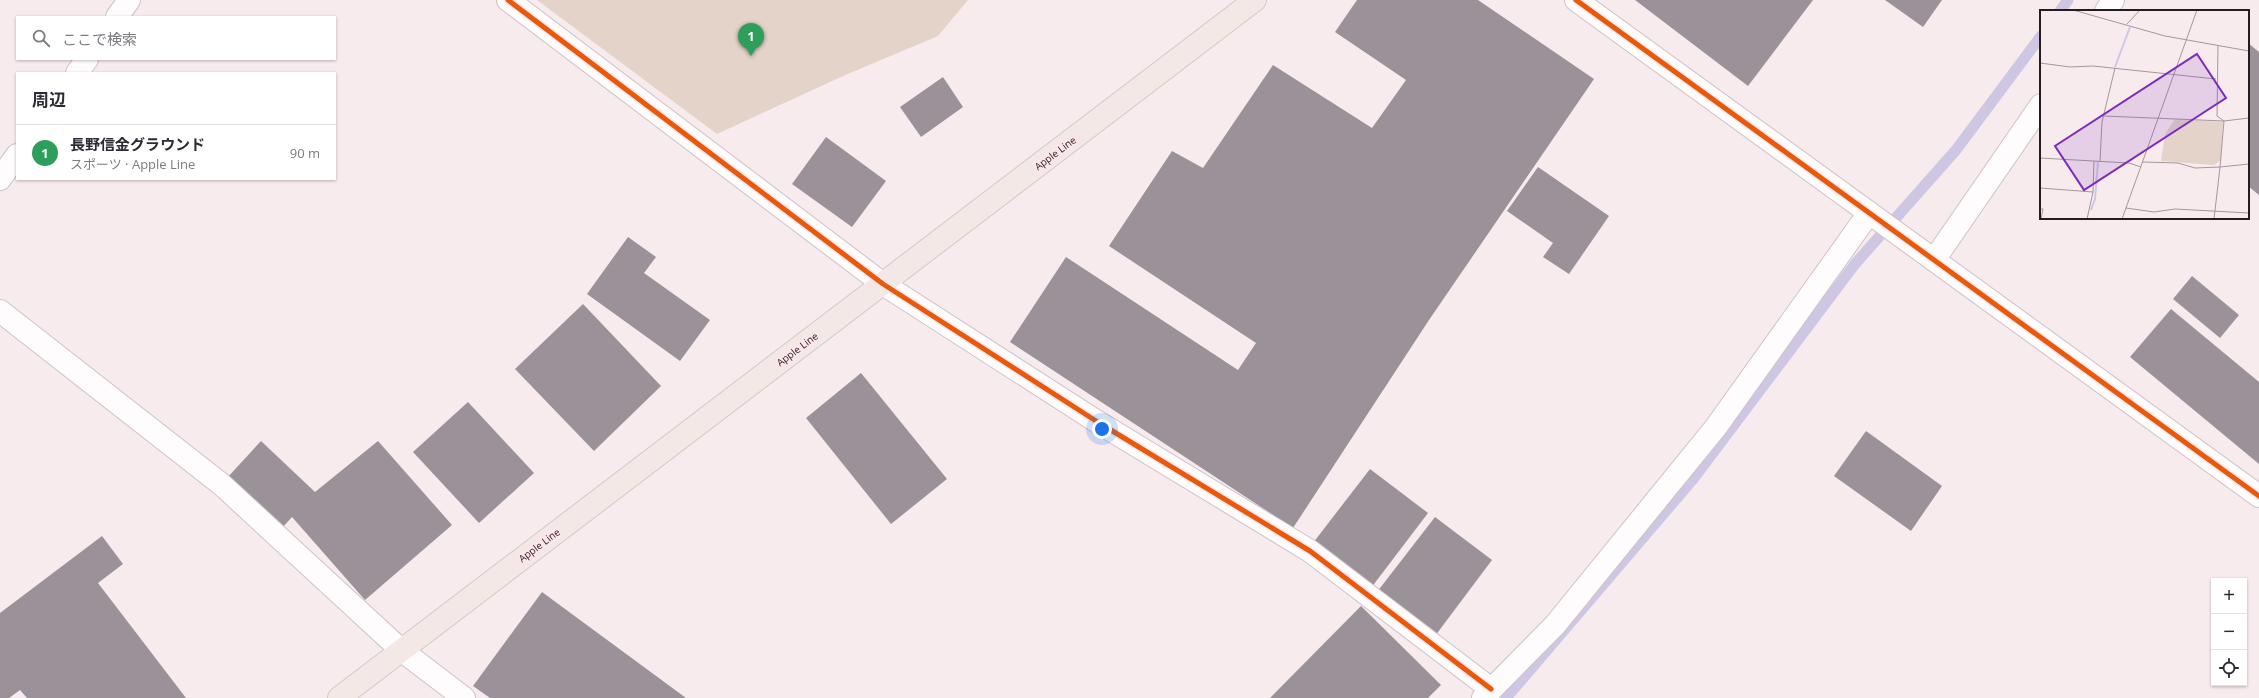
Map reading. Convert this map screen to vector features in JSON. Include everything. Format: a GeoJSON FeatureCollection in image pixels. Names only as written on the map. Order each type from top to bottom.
{"type":"FeatureCollection","features":[{"type":"Feature","properties":{"kind":"highway","name":"Apple Line"},"geometry":{"type":"LineString","coordinates":[[339,698],[1255,0]]}},
{"type":"Feature","properties":{"kind":"street"},"geometry":{"type":"LineString","coordinates":[[118,16],[129,0]]}},
{"type":"Feature","properties":{"kind":"street"},"geometry":{"type":"LineString","coordinates":[[508,0],[883,284],[1096,421],[1310,551],[1487,694],[1555,625],[1716,427],[1869,213]]}},
{"type":"Feature","properties":{"kind":"street"},"geometry":{"type":"LineString","coordinates":[[1576,0],[2259,496]]}},
{"type":"Feature","properties":{"kind":"street"},"geometry":{"type":"LineString","coordinates":[[2107,10],[2113,0]]}},
{"type":"Feature","properties":{"kind":"street"},"geometry":{"type":"LineString","coordinates":[[77,72],[86,60]]}},
{"type":"Feature","properties":{"kind":"street"},"geometry":{"type":"LineString","coordinates":[[1934,260],[2040,106]]}},
{"type":"Feature","properties":{"kind":"street"},"geometry":{"type":"LineString","coordinates":[[0,179],[16,156]]}},
{"type":"Feature","properties":{"kind":"street"},"geometry":{"type":"LineString","coordinates":[[0,311],[221,484],[401,650],[464,698]]}},
{"type":"Feature","properties":{"kind":"shaded area"},"geometry":{"type":"Polygon","coordinates":[[[537,0],[968,0],[938,36],[843,76],[717,134],[537,0]]]}},
{"type":"Feature","properties":{"kind":"building"},"geometry":{"type":"Polygon","coordinates":[[[1357,0],[1478,0],[1594,79],[1429,320],[1293,528],[1010,342],[1066,257],[1238,370],[1256,343],[1109,246],[1172,151],[1203,168],[1273,65],[1372,128],[1406,80],[1335,32],[1357,0]]]}},
{"type":"Feature","properties":{"kind":"building"},"geometry":{"type":"Polygon","coordinates":[[[1635,0],[1813,0],[1748,86],[1635,0]]]}},
{"type":"Feature","properties":{"kind":"building"},"geometry":{"type":"Polygon","coordinates":[[[1885,0],[1942,0],[1923,27],[1885,0]]]}},
{"type":"Feature","properties":{"kind":"building"},"geometry":{"type":"Polygon","coordinates":[[[2249,44],[2259,52],[2259,195],[2249,187],[2249,44]]]}},
{"type":"Feature","properties":{"kind":"building"},"geometry":{"type":"Polygon","coordinates":[[[943,77],[963,107],[921,137],[900,107],[943,77]]]}},
{"type":"Feature","properties":{"kind":"building"},"geometry":{"type":"Polygon","coordinates":[[[826,137],[886,181],[852,227],[792,184],[826,137]]]}},
{"type":"Feature","properties":{"kind":"building"},"geometry":{"type":"Polygon","coordinates":[[[1538,167],[1609,216],[1569,274],[1543,257],[1553,243],[1507,211],[1538,167]]]}},
{"type":"Feature","properties":{"kind":"building"},"geometry":{"type":"Polygon","coordinates":[[[628,237],[656,257],[644,273],[710,320],[680,361],[587,294],[628,237]]]}},
{"type":"Feature","properties":{"kind":"building"},"geometry":{"type":"Polygon","coordinates":[[[2192,276],[2239,315],[2220,338],[2173,299],[2192,276]]]}},
{"type":"Feature","properties":{"kind":"building"},"geometry":{"type":"Polygon","coordinates":[[[583,304],[661,386],[594,451],[515,369],[583,304]]]}},
{"type":"Feature","properties":{"kind":"building"},"geometry":{"type":"Polygon","coordinates":[[[2171,309],[2259,382],[2259,464],[2130,357],[2171,309]]]}},
{"type":"Feature","properties":{"kind":"building"},"geometry":{"type":"Polygon","coordinates":[[[861,373],[947,479],[891,524],[806,418],[861,373]]]}},
{"type":"Feature","properties":{"kind":"building"},"geometry":{"type":"Polygon","coordinates":[[[468,402],[534,473],[479,523],[413,452],[468,402]]]}},
{"type":"Feature","properties":{"kind":"building"},"geometry":{"type":"Polygon","coordinates":[[[1866,431],[1942,486],[1911,531],[1834,476],[1866,431]]]}},
{"type":"Feature","properties":{"kind":"building"},"geometry":{"type":"Polygon","coordinates":[[[261,441],[315,492],[378,441],[452,525],[365,600],[292,517],[281,529],[227,478],[261,441]]]}},
{"type":"Feature","properties":{"kind":"building"},"geometry":{"type":"Polygon","coordinates":[[[1370,469],[1428,513],[1371,588],[1313,543],[1370,469]]]}},
{"type":"Feature","properties":{"kind":"building"},"geometry":{"type":"Polygon","coordinates":[[[1435,517],[1492,560],[1435,636],[1377,592],[1435,517]]]}},
{"type":"Feature","properties":{"kind":"building"},"geometry":{"type":"Polygon","coordinates":[[[102,536],[123,564],[98,583],[186,698],[27,698],[20,690],[9,698],[0,698],[0,613],[102,536]]]}},
{"type":"Feature","properties":{"kind":"building"},"geometry":{"type":"Polygon","coordinates":[[[542,592],[686,698],[490,698],[473,686],[542,592]]]}},
{"type":"Feature","properties":{"kind":"building"},"geometry":{"type":"Polygon","coordinates":[[[1361,606],[1441,685],[1428,698],[1270,698],[1361,606]]]}},
{"type":"Feature","properties":{"kind":"waterway"},"geometry":{"type":"LineString","coordinates":[[2061,10],[2068,0]]}},
{"type":"Feature","properties":{"kind":"waterway"},"geometry":{"type":"LineString","coordinates":[[1506,698],[1694,478],[1855,264],[1956,150],[2040,37]]}},
{"type":"Feature","properties":{"kind":"cycle path"},"geometry":{"type":"LineString","coordinates":[[508,0],[883,284],[1096,421],[1310,551],[1491,689]]}},
{"type":"Feature","properties":{"kind":"cycle path"},"geometry":{"type":"LineString","coordinates":[[1576,0],[2259,496]]}},
{"type":"Feature","properties":{"kind":"place","name":"長野信金グラウンド"},"geometry":{"type":"Point","coordinates":[751,56]}}]}
